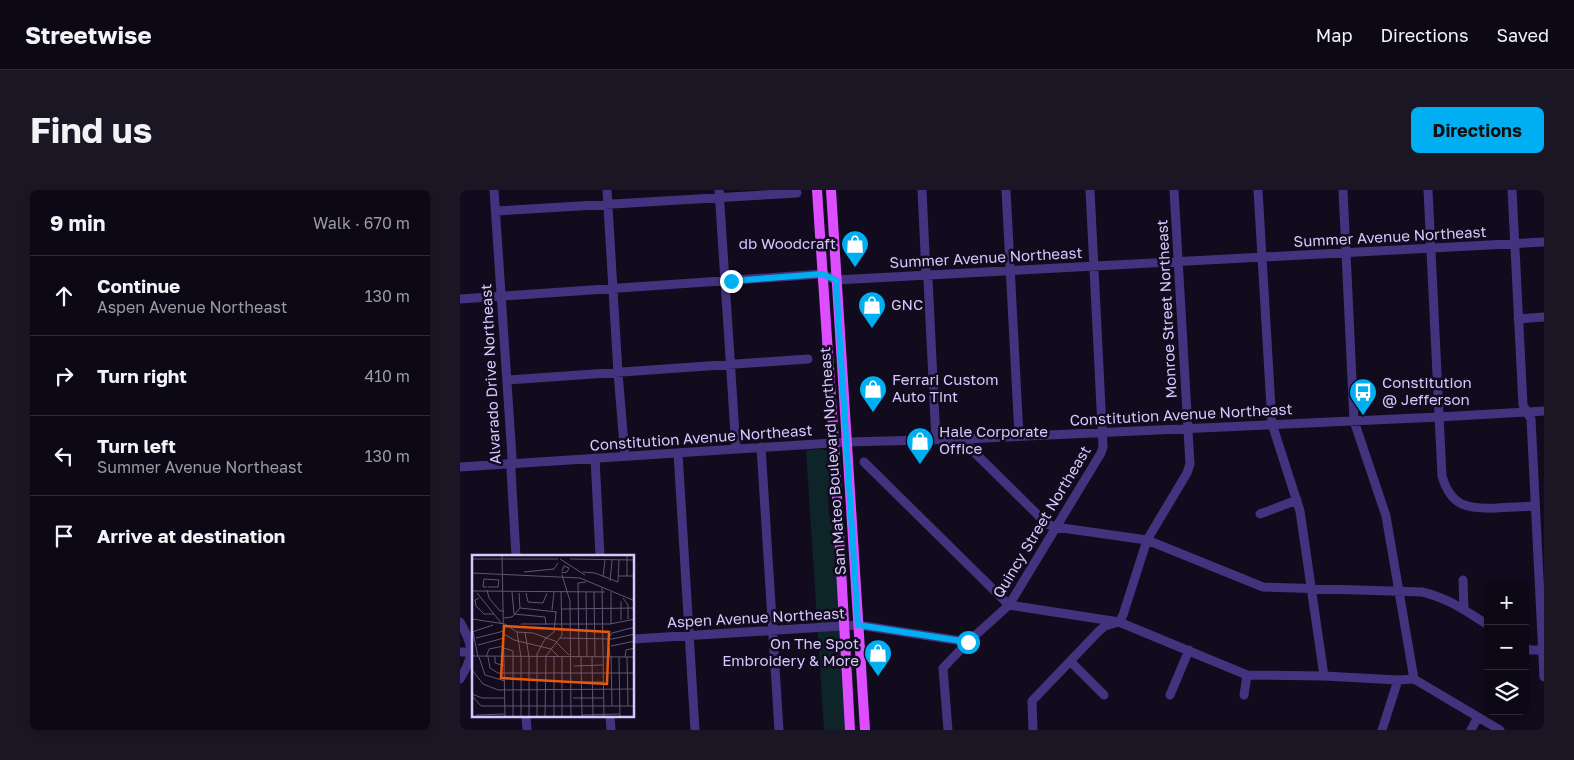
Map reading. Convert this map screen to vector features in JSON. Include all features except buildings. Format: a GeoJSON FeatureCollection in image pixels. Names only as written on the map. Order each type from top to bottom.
{"type":"FeatureCollection","features":[{"type":"Feature","properties":{"kind":"main road","name":"San Mateo Boulevard Northeast"},"geometry":{"type":"LineString","coordinates":[[817,190],[834,443],[850,730]]}},
{"type":"Feature","properties":{"kind":"main road","name":"San Mateo Boulevard Northeast"},"geometry":{"type":"LineString","coordinates":[[831,190],[865,730]]}},
{"type":"Feature","properties":{"kind":"street","name":"Alvarado Drive Northeast"},"geometry":{"type":"LineString","coordinates":[[494,190],[512,457],[510,464],[516,555]]}},
{"type":"Feature","properties":{"kind":"street"},"geometry":{"type":"LineString","coordinates":[[607,190],[625,456]]}},
{"type":"Feature","properties":{"kind":"street"},"geometry":{"type":"LineString","coordinates":[[922,190],[936,440]]}},
{"type":"Feature","properties":{"kind":"street"},"geometry":{"type":"LineString","coordinates":[[1006,190],[1019,436]]}},
{"type":"Feature","properties":{"kind":"street","name":"Quincy Street Northeast"},"geometry":{"type":"LineString","coordinates":[[948,730],[943,668],[968,642],[1009,605],[1103,447],[1090,190]]}},
{"type":"Feature","properties":{"kind":"street","name":"Monroe Street Northeast"},"geometry":{"type":"LineString","coordinates":[[1119,622],[1123,615],[1147,540],[1187,473],[1190,464],[1174,190]]}},
{"type":"Feature","properties":{"kind":"street"},"geometry":{"type":"LineString","coordinates":[[1258,190],[1272,424],[1298,500],[1324,676]]}},
{"type":"Feature","properties":{"kind":"street"},"geometry":{"type":"LineString","coordinates":[[1343,190],[1354,421],[1386,516],[1414,679]]}},
{"type":"Feature","properties":{"kind":"street"},"geometry":{"type":"LineString","coordinates":[[1428,190],[1442,476],[1446,488],[1454,498],[1464,505],[1473,508],[1535,506]]}},
{"type":"Feature","properties":{"kind":"street"},"geometry":{"type":"LineString","coordinates":[[1512,190],[1523,405],[1531,419],[1535,506],[1540,520],[1544,677]]}},
{"type":"Feature","properties":{"kind":"street"},"geometry":{"type":"LineString","coordinates":[[496,212],[608,204],[719,193],[797,193]]}},
{"type":"Feature","properties":{"kind":"street"},"geometry":{"type":"LineString","coordinates":[[719,193],[736,449]]}},
{"type":"Feature","properties":{"kind":"street","name":"Summer Avenue Northeast"},"geometry":{"type":"LineString","coordinates":[[460,299],[822,274],[836,280],[1544,242]]}},
{"type":"Feature","properties":{"kind":"street"},"geometry":{"type":"LineString","coordinates":[[1518,319],[1544,318]]}},
{"type":"Feature","properties":{"kind":"street"},"geometry":{"type":"LineString","coordinates":[[507,380],[808,359]]}},
{"type":"Feature","properties":{"kind":"street","name":"Constitution Avenue Northeast"},"geometry":{"type":"LineString","coordinates":[[460,468],[847,442],[1103,433],[1544,411]]}},
{"type":"Feature","properties":{"kind":"street"},"geometry":{"type":"LineString","coordinates":[[964,439],[976,454],[1044,522],[1055,527],[1147,540],[1263,587],[1422,592],[1438,596],[1484,622]]}},
{"type":"Feature","properties":{"kind":"street"},"geometry":{"type":"LineString","coordinates":[[761,447],[779,730]]}},
{"type":"Feature","properties":{"kind":"street"},"geometry":{"type":"LineString","coordinates":[[678,453],[695,730]]}},
{"type":"Feature","properties":{"kind":"street"},"geometry":{"type":"LineString","coordinates":[[595,458],[600,555]]}},
{"type":"Feature","properties":{"kind":"street"},"geometry":{"type":"LineString","coordinates":[[864,462],[1009,605],[1119,622],[1247,675],[1414,679],[1500,730]]}},
{"type":"Feature","properties":{"kind":"street"},"geometry":{"type":"LineString","coordinates":[[1260,514],[1298,500]]}},
{"type":"Feature","properties":{"kind":"street"},"geometry":{"type":"LineString","coordinates":[[1463,580],[1464,610]]}},
{"type":"Feature","properties":{"kind":"street"},"geometry":{"type":"LineString","coordinates":[[460,622],[470,640],[472,651],[469,663],[460,679]]}},
{"type":"Feature","properties":{"kind":"street"},"geometry":{"type":"LineString","coordinates":[[1033,730],[1032,701],[1099,631],[1105,626],[1119,622]]}},
{"type":"Feature","properties":{"kind":"street","name":"Aspen Avenue Northeast"},"geometry":{"type":"LineString","coordinates":[[635,639],[858,625],[968,642]]}},
{"type":"Feature","properties":{"kind":"street"},"geometry":{"type":"LineString","coordinates":[[1529,649],[1542,650]]}},
{"type":"Feature","properties":{"kind":"street"},"geometry":{"type":"LineString","coordinates":[[1170,695],[1189,650]]}},
{"type":"Feature","properties":{"kind":"street"},"geometry":{"type":"LineString","coordinates":[[460,652],[472,651]]}},
{"type":"Feature","properties":{"kind":"street"},"geometry":{"type":"LineString","coordinates":[[1071,662],[1104,695]]}},
{"type":"Feature","properties":{"kind":"street"},"geometry":{"type":"LineString","coordinates":[[1244,695],[1247,675]]}},
{"type":"Feature","properties":{"kind":"street"},"geometry":{"type":"LineString","coordinates":[[1382,730],[1398,680]]}},
{"type":"Feature","properties":{"kind":"street"},"geometry":{"type":"LineString","coordinates":[[1471,730],[1478,717]]}},
{"type":"Feature","properties":{"kind":"green space"},"geometry":{"type":"Polygon","coordinates":[[[822,449],[829,454],[831,481],[828,491],[829,514],[833,523],[847,730],[824,730],[806,450],[822,449]]]}},
{"type":"Feature","properties":{"kind":"place","name":"db Woodcraft"},"geometry":{"type":"Point","coordinates":[855,268]}},
{"type":"Feature","properties":{"kind":"place","name":"GNC"},"geometry":{"type":"Point","coordinates":[872,329]}},
{"type":"Feature","properties":{"kind":"place","name":"Ferrari Custom Auto Tint"},"geometry":{"type":"Point","coordinates":[873,413]}},
{"type":"Feature","properties":{"kind":"place","name":"Constitution @ Jefferson"},"geometry":{"type":"Point","coordinates":[1363,416]}},
{"type":"Feature","properties":{"kind":"place","name":"Hale Corporate Office"},"geometry":{"type":"Point","coordinates":[920,465]}},
{"type":"Feature","properties":{"kind":"place","name":"On The Spot Embroidery & More"},"geometry":{"type":"Point","coordinates":[878,677]}},
{"type":"Feature","properties":{"kind":"route"},"geometry":{"type":"LineString","coordinates":[[731,281],[822,274],[836,280],[858,625],[968,642]]}}]}
